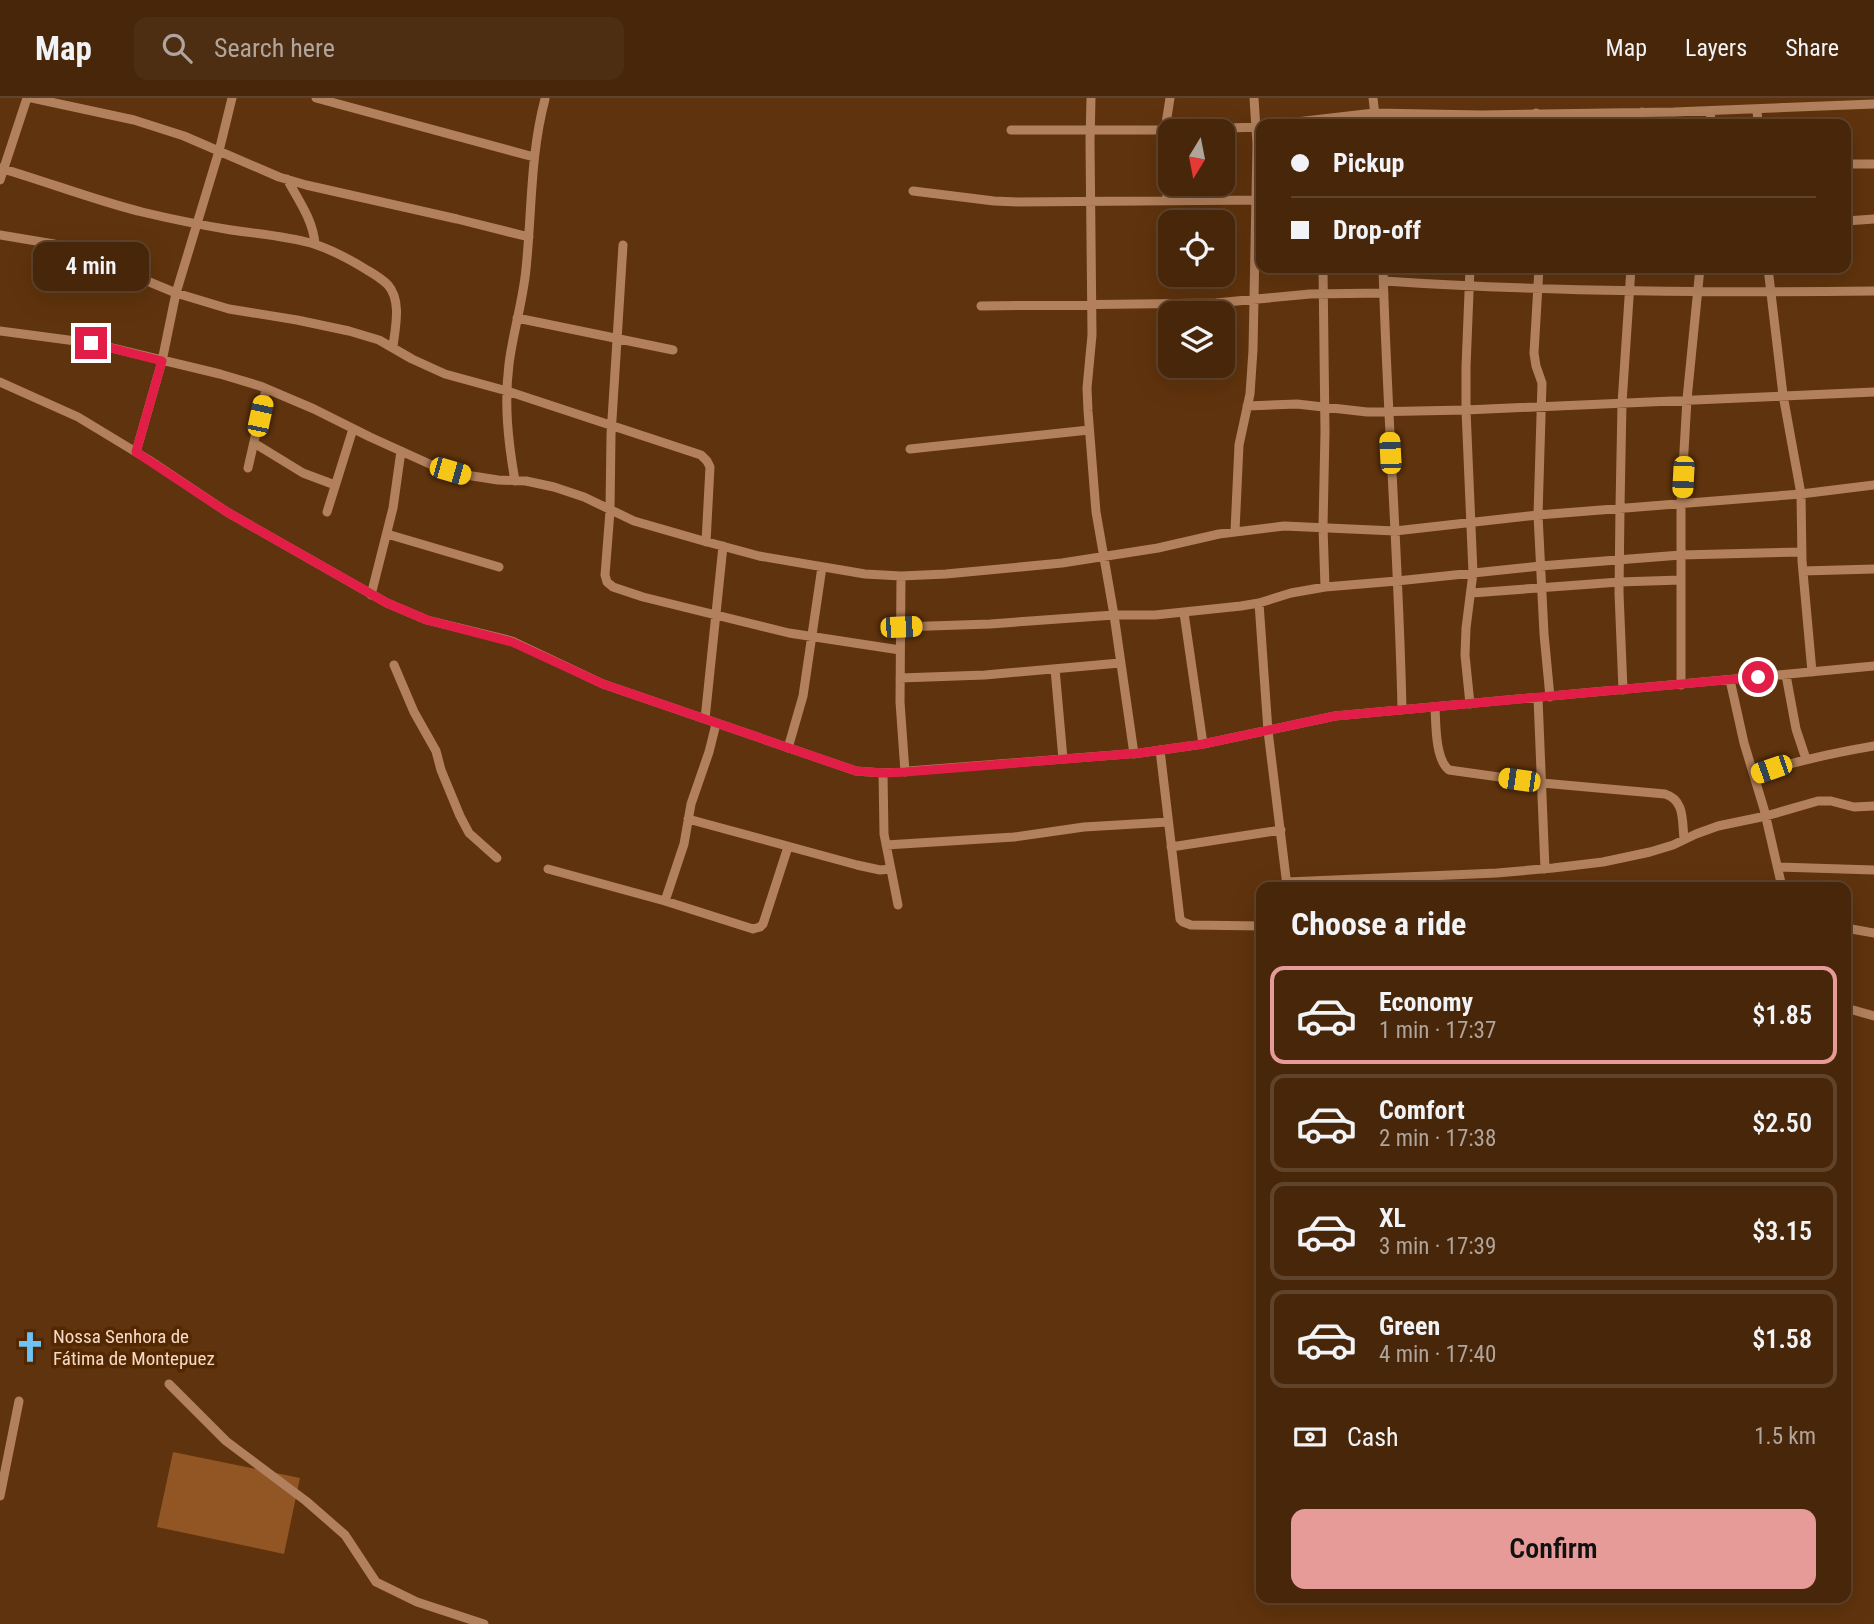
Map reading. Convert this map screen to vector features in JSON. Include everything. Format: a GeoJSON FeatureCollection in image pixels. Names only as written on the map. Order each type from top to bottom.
{"type":"FeatureCollection","features":[{"type":"Feature","properties":{"kind":"street"},"geometry":{"type":"LineString","coordinates":[[0,180],[27,98]]}},
{"type":"Feature","properties":{"kind":"street"},"geometry":{"type":"LineString","coordinates":[[33,98],[134,120],[184,136],[306,185],[529,237]]}},
{"type":"Feature","properties":{"kind":"street"},"geometry":{"type":"LineString","coordinates":[[136,452],[162,361],[176,293],[232,98]]}},
{"type":"Feature","properties":{"kind":"street"},"geometry":{"type":"LineString","coordinates":[[316,98],[534,157]]}},
{"type":"Feature","properties":{"kind":"street"},"geometry":{"type":"LineString","coordinates":[[1091,98],[1092,347],[1087,388],[1089,429],[1096,512],[1134,754]]}},
{"type":"Feature","properties":{"kind":"street"},"geometry":{"type":"LineString","coordinates":[[1167,119],[1170,98]]}},
{"type":"Feature","properties":{"kind":"street"},"geometry":{"type":"LineString","coordinates":[[1254,98],[1258,119]]}},
{"type":"Feature","properties":{"kind":"street"},"geometry":{"type":"LineString","coordinates":[[1373,98],[1375,119]]}},
{"type":"Feature","properties":{"kind":"street"},"geometry":{"type":"LineString","coordinates":[[514,481],[506,424],[509,364],[526,273],[534,157],[545,99]]}},
{"type":"Feature","properties":{"kind":"street"},"geometry":{"type":"LineString","coordinates":[[1490,119],[1536,113],[1757,110],[1838,102],[1874,104]]}},
{"type":"Feature","properties":{"kind":"street"},"geometry":{"type":"LineString","coordinates":[[1757,110],[1758,119]]}},
{"type":"Feature","properties":{"kind":"street"},"geometry":{"type":"LineString","coordinates":[[1710,119],[1711,111]]}},
{"type":"Feature","properties":{"kind":"street"},"geometry":{"type":"LineString","coordinates":[[1641,119],[1642,112]]}},
{"type":"Feature","properties":{"kind":"street"},"geometry":{"type":"LineString","coordinates":[[1338,119],[1374,113],[1467,119]]}},
{"type":"Feature","properties":{"kind":"street"},"geometry":{"type":"LineString","coordinates":[[1536,113],[1537,119]]}},
{"type":"Feature","properties":{"kind":"street"},"geometry":{"type":"LineString","coordinates":[[1236,128],[1256,127]]}},
{"type":"Feature","properties":{"kind":"street"},"geometry":{"type":"LineString","coordinates":[[1011,130],[1158,130]]}},
{"type":"Feature","properties":{"kind":"street"},"geometry":{"type":"LineString","coordinates":[[1851,164],[1874,164]]}},
{"type":"Feature","properties":{"kind":"street"},"geometry":{"type":"LineString","coordinates":[[2,168],[129,208],[196,224],[315,244],[359,265],[381,278],[390,287],[396,309],[393,347]]}},
{"type":"Feature","properties":{"kind":"street"},"geometry":{"type":"LineString","coordinates":[[287,179],[311,223],[315,244]]}},
{"type":"Feature","properties":{"kind":"street"},"geometry":{"type":"LineString","coordinates":[[913,191],[994,201],[1256,200]]}},
{"type":"Feature","properties":{"kind":"street"},"geometry":{"type":"LineString","coordinates":[[1167,196],[1167,201]]}},
{"type":"Feature","properties":{"kind":"street"},"geometry":{"type":"LineString","coordinates":[[1851,221],[1874,219]]}},
{"type":"Feature","properties":{"kind":"street"},"geometry":{"type":"LineString","coordinates":[[0,235],[54,244],[176,293],[229,309],[297,320],[379,340],[445,374],[507,391],[701,455],[710,467],[706,542]]}},
{"type":"Feature","properties":{"kind":"street"},"geometry":{"type":"LineString","coordinates":[[623,245],[611,426],[610,511],[605,575],[607,582],[613,587],[643,597],[789,633],[900,650]]}},
{"type":"Feature","properties":{"kind":"street"},"geometry":{"type":"LineString","coordinates":[[1235,531],[1239,445],[1247,406],[1253,350],[1256,261]]}},
{"type":"Feature","properties":{"kind":"street"},"geometry":{"type":"LineString","coordinates":[[1323,273],[1325,587]]}},
{"type":"Feature","properties":{"kind":"street"},"geometry":{"type":"LineString","coordinates":[[1383,273],[1402,710]]}},
{"type":"Feature","properties":{"kind":"street"},"geometry":{"type":"LineString","coordinates":[[1470,273],[1465,410],[1473,573],[1465,655],[1470,704]]}},
{"type":"Feature","properties":{"kind":"street"},"geometry":{"type":"LineString","coordinates":[[1539,273],[1534,353],[1542,383],[1538,515],[1550,697]]}},
{"type":"Feature","properties":{"kind":"street"},"geometry":{"type":"LineString","coordinates":[[1623,690],[1619,582],[1620,507],[1622,403],[1631,273]]}},
{"type":"Feature","properties":{"kind":"street"},"geometry":{"type":"LineString","coordinates":[[1681,685],[1681,503],[1687,399],[1700,273]]}},
{"type":"Feature","properties":{"kind":"street"},"geometry":{"type":"LineString","coordinates":[[1769,273],[1783,395],[1801,494],[1803,571],[1812,672]]}},
{"type":"Feature","properties":{"kind":"street"},"geometry":{"type":"LineString","coordinates":[[1384,281],[1631,290],[1874,291]]}},
{"type":"Feature","properties":{"kind":"street"},"geometry":{"type":"LineString","coordinates":[[981,306],[1205,304],[1322,294],[1384,293]]}},
{"type":"Feature","properties":{"kind":"street"},"geometry":{"type":"LineString","coordinates":[[517,318],[673,350]]}},
{"type":"Feature","properties":{"kind":"street"},"geometry":{"type":"LineString","coordinates":[[0,331],[91,343],[220,374],[314,409],[434,466],[498,481],[526,481],[554,486],[634,521],[706,542],[759,556],[865,574],[901,576],[1004,569],[1103,557],[1235,531],[1284,526],[1395,531],[1620,507],[1801,494],[1874,485]]}},
{"type":"Feature","properties":{"kind":"street"},"geometry":{"type":"LineString","coordinates":[[0,382],[78,416],[227,512],[372,595],[427,620],[512,642],[603,684],[856,771],[905,772],[1134,754],[1203,744],[1335,716],[1874,666]]}},
{"type":"Feature","properties":{"kind":"street"},"geometry":{"type":"LineString","coordinates":[[248,468],[266,389]]}},
{"type":"Feature","properties":{"kind":"street"},"geometry":{"type":"LineString","coordinates":[[1247,406],[1297,404],[1367,412],[1465,410],[1874,392]]}},
{"type":"Feature","properties":{"kind":"street"},"geometry":{"type":"LineString","coordinates":[[327,512],[353,429]]}},
{"type":"Feature","properties":{"kind":"street"},"geometry":{"type":"LineString","coordinates":[[910,449],[1089,429]]}},
{"type":"Feature","properties":{"kind":"street"},"geometry":{"type":"LineString","coordinates":[[254,443],[303,473],[335,485]]}},
{"type":"Feature","properties":{"kind":"street"},"geometry":{"type":"LineString","coordinates":[[372,595],[393,508],[401,451]]}},
{"type":"Feature","properties":{"kind":"street"},"geometry":{"type":"LineString","coordinates":[[387,534],[499,567]]}},
{"type":"Feature","properties":{"kind":"street"},"geometry":{"type":"LineString","coordinates":[[705,719],[723,546]]}},
{"type":"Feature","properties":{"kind":"street"},"geometry":{"type":"LineString","coordinates":[[901,627],[1184,613],[1259,603],[1291,593],[1325,587],[1681,555],[1802,552]]}},
{"type":"Feature","properties":{"kind":"street"},"geometry":{"type":"LineString","coordinates":[[788,748],[803,695],[822,567]]}},
{"type":"Feature","properties":{"kind":"street"},"geometry":{"type":"LineString","coordinates":[[1803,571],[1874,569]]}},
{"type":"Feature","properties":{"kind":"street"},"geometry":{"type":"LineString","coordinates":[[901,576],[900,678],[905,772]]}},
{"type":"Feature","properties":{"kind":"street"},"geometry":{"type":"LineString","coordinates":[[1472,593],[1681,580]]}},
{"type":"Feature","properties":{"kind":"street"},"geometry":{"type":"LineString","coordinates":[[1259,603],[1268,731],[1287,882]]}},
{"type":"Feature","properties":{"kind":"street"},"geometry":{"type":"LineString","coordinates":[[1184,613],[1203,744]]}},
{"type":"Feature","properties":{"kind":"street"},"geometry":{"type":"LineString","coordinates":[[900,678],[985,675],[1120,663]]}},
{"type":"Feature","properties":{"kind":"street"},"geometry":{"type":"LineString","coordinates":[[394,665],[414,712],[436,751],[449,791],[469,833],[497,859]]}},
{"type":"Feature","properties":{"kind":"street"},"geometry":{"type":"LineString","coordinates":[[1055,669],[1063,759]]}},
{"type":"Feature","properties":{"kind":"street"},"geometry":{"type":"LineString","coordinates":[[1786,675],[1796,729],[1806,759]]}},
{"type":"Feature","properties":{"kind":"street"},"geometry":{"type":"LineString","coordinates":[[1730,680],[1781,882]]}},
{"type":"Feature","properties":{"kind":"street"},"geometry":{"type":"LineString","coordinates":[[1538,698],[1545,869]]}},
{"type":"Feature","properties":{"kind":"street"},"geometry":{"type":"LineString","coordinates":[[1434,707],[1439,755],[1443,766],[1449,770],[1542,783],[1674,796],[1679,802],[1684,839]]}},
{"type":"Feature","properties":{"kind":"street"},"geometry":{"type":"LineString","coordinates":[[665,901],[684,844],[688,819],[716,723]]}},
{"type":"Feature","properties":{"kind":"street"},"geometry":{"type":"LineString","coordinates":[[1754,775],[1806,759],[1874,746]]}},
{"type":"Feature","properties":{"kind":"street"},"geometry":{"type":"LineString","coordinates":[[1160,750],[1180,919],[1191,925],[1256,926]]}},
{"type":"Feature","properties":{"kind":"street"},"geometry":{"type":"LineString","coordinates":[[883,773],[886,845],[898,905]]}},
{"type":"Feature","properties":{"kind":"street"},"geometry":{"type":"LineString","coordinates":[[1340,882],[1497,873],[1603,862],[1673,845],[1718,826],[1824,800],[1854,807],[1874,806]]}},
{"type":"Feature","properties":{"kind":"street"},"geometry":{"type":"LineString","coordinates":[[688,819],[857,865],[880,870],[891,869]]}},
{"type":"Feature","properties":{"kind":"street"},"geometry":{"type":"LineString","coordinates":[[886,845],[1014,837],[1084,827],[1168,822]]}},
{"type":"Feature","properties":{"kind":"street"},"geometry":{"type":"LineString","coordinates":[[1171,847],[1281,830]]}},
{"type":"Feature","properties":{"kind":"street"},"geometry":{"type":"LineString","coordinates":[[548,869],[665,901],[753,929],[760,928],[763,923],[788,848]]}},
{"type":"Feature","properties":{"kind":"street"},"geometry":{"type":"LineString","coordinates":[[1778,867],[1874,870]]}},
{"type":"Feature","properties":{"kind":"street"},"geometry":{"type":"LineString","coordinates":[[1851,929],[1874,933]]}},
{"type":"Feature","properties":{"kind":"street"},"geometry":{"type":"LineString","coordinates":[[1851,1009],[1874,1016]]}},
{"type":"Feature","properties":{"kind":"street"},"geometry":{"type":"LineString","coordinates":[[169,1384],[226,1441],[306,1501],[345,1535],[376,1581],[416,1602],[484,1624]]}},
{"type":"Feature","properties":{"kind":"street"},"geometry":{"type":"LineString","coordinates":[[0,1496],[19,1401]]}},
{"type":"Feature","properties":{"kind":"shaded area"},"geometry":{"type":"Polygon","coordinates":[[[173,1452],[300,1478],[284,1554],[157,1527],[173,1452]]]}},
{"type":"Feature","properties":{"kind":"place","name":"Nossa Senhora de Fátima de Montepuez"},"geometry":{"type":"Point","coordinates":[30,1347]}},
{"type":"Feature","properties":{"kind":"route"},"geometry":{"type":"LineString","coordinates":[[91,343],[162,361],[136,452],[227,512],[372,595],[427,620],[512,642],[603,684],[856,771],[905,772],[1140,753],[1203,744],[1335,716],[1758,677]]}}]}
